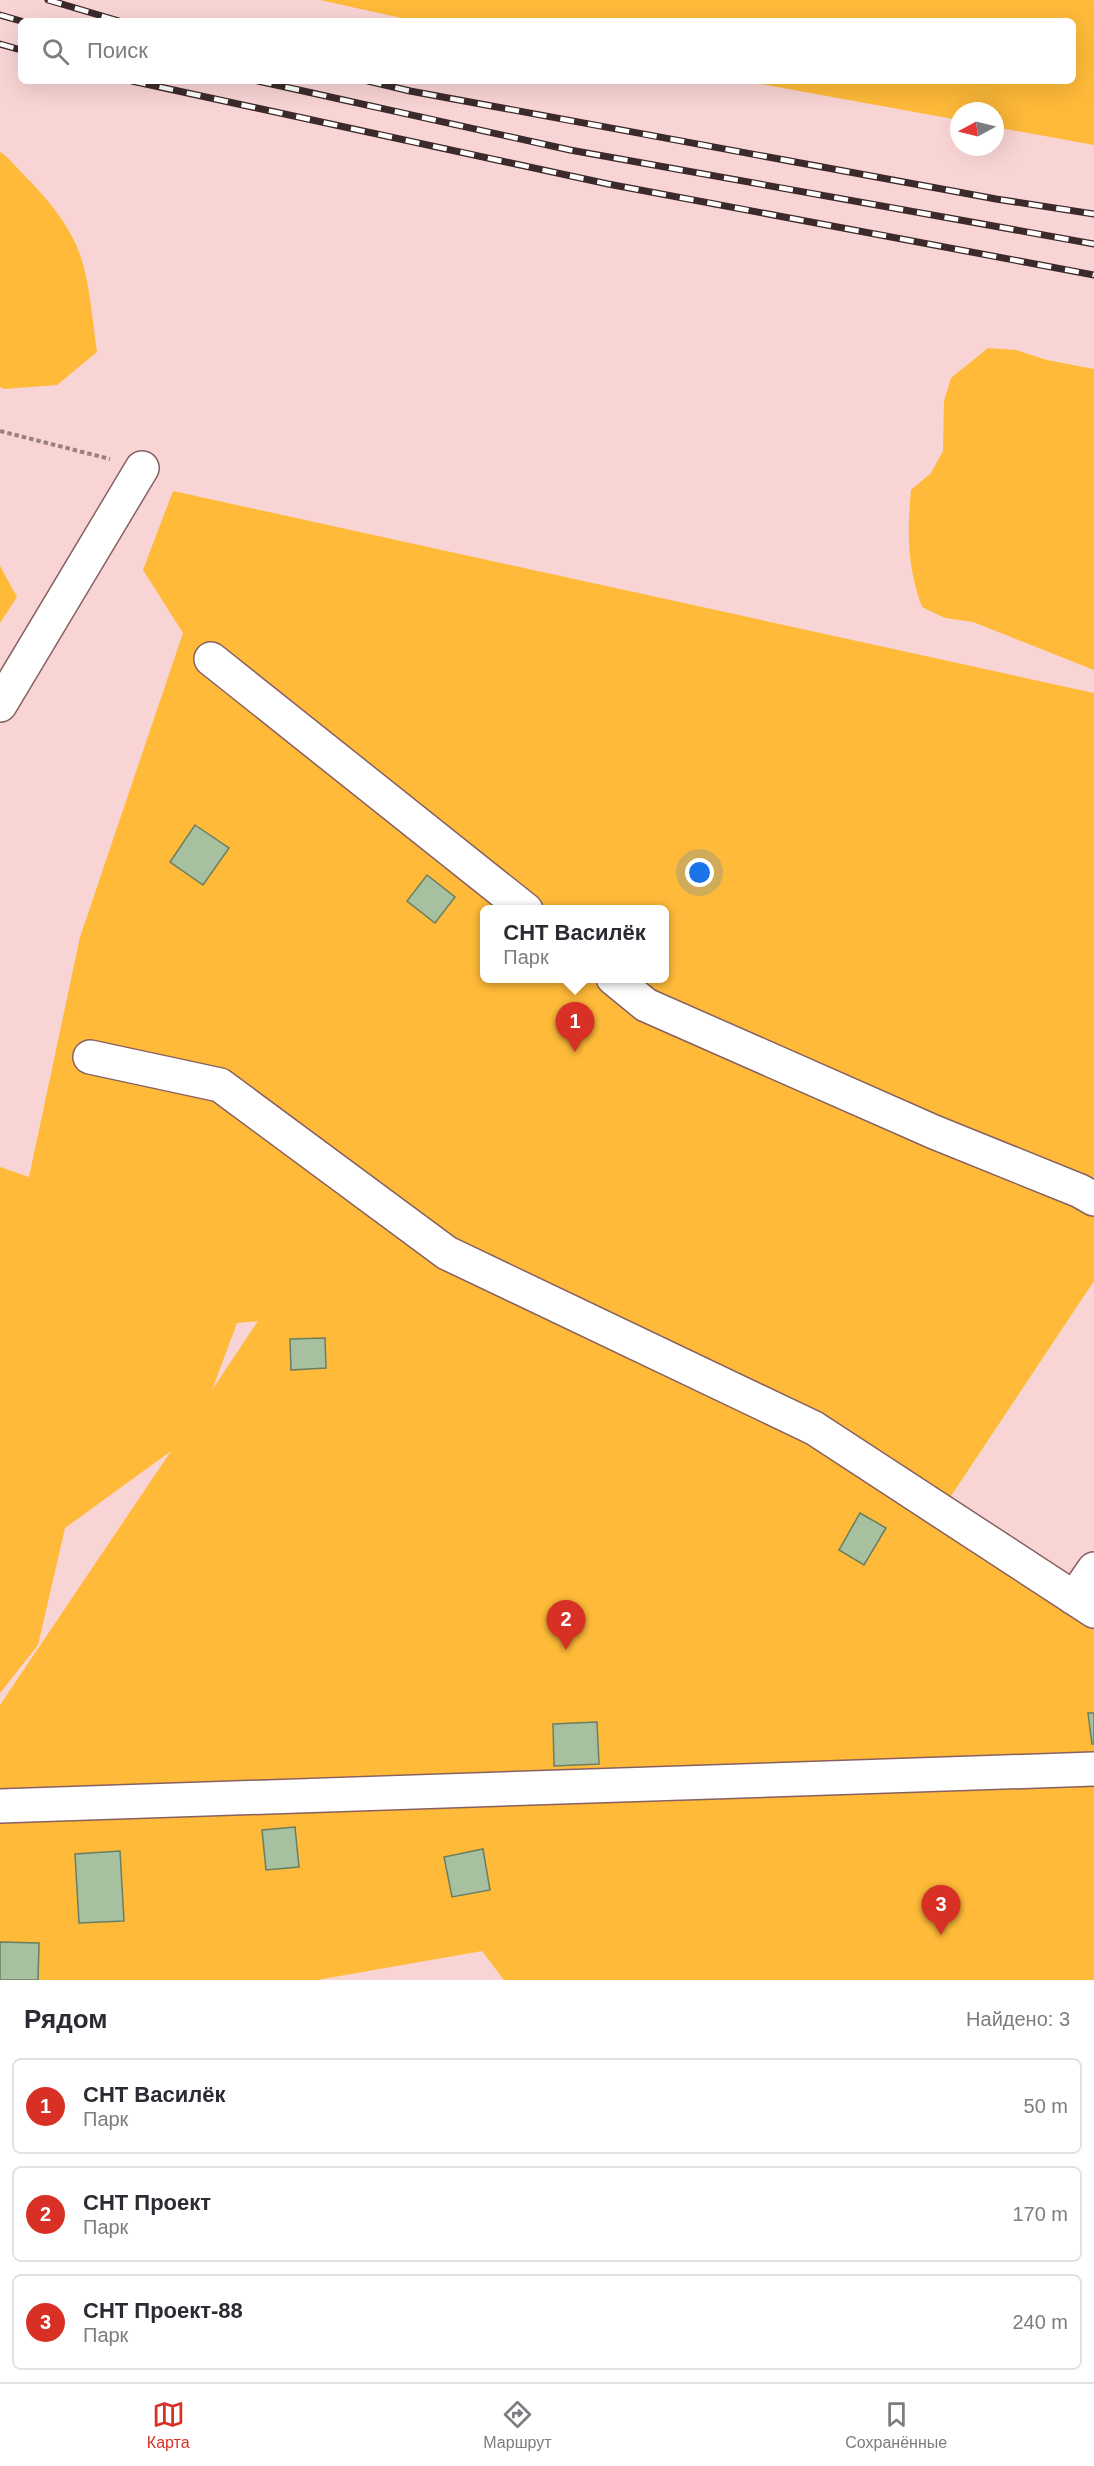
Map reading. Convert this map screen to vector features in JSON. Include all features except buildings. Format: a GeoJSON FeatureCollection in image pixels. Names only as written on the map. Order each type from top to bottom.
{"type":"FeatureCollection","features":[{"type":"Feature","properties":{"kind":"lane"},"geometry":{"type":"LineString","coordinates":[[0,705],[142,468]]}},
{"type":"Feature","properties":{"kind":"lane"},"geometry":{"type":"LineString","coordinates":[[211,659],[521,905]]}},
{"type":"Feature","properties":{"kind":"lane"},"geometry":{"type":"LineString","coordinates":[[619,983],[646,1005],[934,1132],[1080,1191],[1094,1199]]}},
{"type":"Feature","properties":{"kind":"lane"},"geometry":{"type":"LineString","coordinates":[[90,1057],[220,1085],[447,1252],[814,1428],[1084,1604],[1094,1569]]}},
{"type":"Feature","properties":{"kind":"lane"},"geometry":{"type":"LineString","coordinates":[[0,1806],[1094,1769]]}},
{"type":"Feature","properties":{"kind":"path"},"geometry":{"type":"LineString","coordinates":[[0,431],[142,468]]}},
{"type":"Feature","properties":{"kind":"shaded area"},"geometry":{"type":"Polygon","coordinates":[[[320,0],[1094,0],[1094,145],[1004,129],[1004,102],[950,102],[950,118],[761,84],[1076,84],[1076,18],[401,18],[320,0]]]}},
{"type":"Feature","properties":{"kind":"shaded area"},"geometry":{"type":"Polygon","coordinates":[[[0,152],[55,210],[71,234],[85,272],[97,352],[57,385],[4,389],[0,387],[0,152]]]}},
{"type":"Feature","properties":{"kind":"shaded area"},"geometry":{"type":"Polygon","coordinates":[[[988,348],[1016,350],[1047,360],[1094,369],[1094,670],[973,622],[945,618],[922,607],[917,592],[909,549],[911,490],[931,473],[943,451],[944,401],[951,378],[988,348]]]}},
{"type":"Feature","properties":{"kind":"shaded area"},"geometry":{"type":"Polygon","coordinates":[[[173,491],[1094,693],[1094,1281],[941,1511],[1094,1594],[1094,1980],[504,1980],[482,1951],[317,1980],[0,1980],[0,1705],[171,1451],[65,1528],[38,1645],[0,1693],[0,1167],[29,1177],[80,937],[183,633],[143,570],[173,491]],[[258,1321],[237,1323],[212,1390],[258,1321]]]}},
{"type":"Feature","properties":{"kind":"shaded area"},"geometry":{"type":"Polygon","coordinates":[[[0,566],[17,597],[0,623],[0,566]]]}},
{"type":"Feature","properties":{"kind":"railway"},"geometry":{"type":"LineString","coordinates":[[48,0],[109,18]]}},
{"type":"Feature","properties":{"kind":"railway"},"geometry":{"type":"LineString","coordinates":[[0,15],[18,20]]}},
{"type":"Feature","properties":{"kind":"railway"},"geometry":{"type":"LineString","coordinates":[[0,44],[18,49]]}},
{"type":"Feature","properties":{"kind":"railway"},"geometry":{"type":"LineString","coordinates":[[146,84],[608,184],[1094,275]]}},
{"type":"Feature","properties":{"kind":"railway"},"geometry":{"type":"LineString","coordinates":[[272,84],[570,150],[1094,244]]}},
{"type":"Feature","properties":{"kind":"railway"},"geometry":{"type":"LineString","coordinates":[[381,84],[996,199],[1094,214]]}},
{"type":"Feature","properties":{"kind":"place","name":"СНТ Василёк"},"geometry":{"type":"Point","coordinates":[575,1052]}},
{"type":"Feature","properties":{"kind":"place","name":"СНТ Проект"},"geometry":{"type":"Point","coordinates":[566,1650]}},
{"type":"Feature","properties":{"kind":"place","name":"СНТ Проект-88"},"geometry":{"type":"Point","coordinates":[941,1935]}}]}
